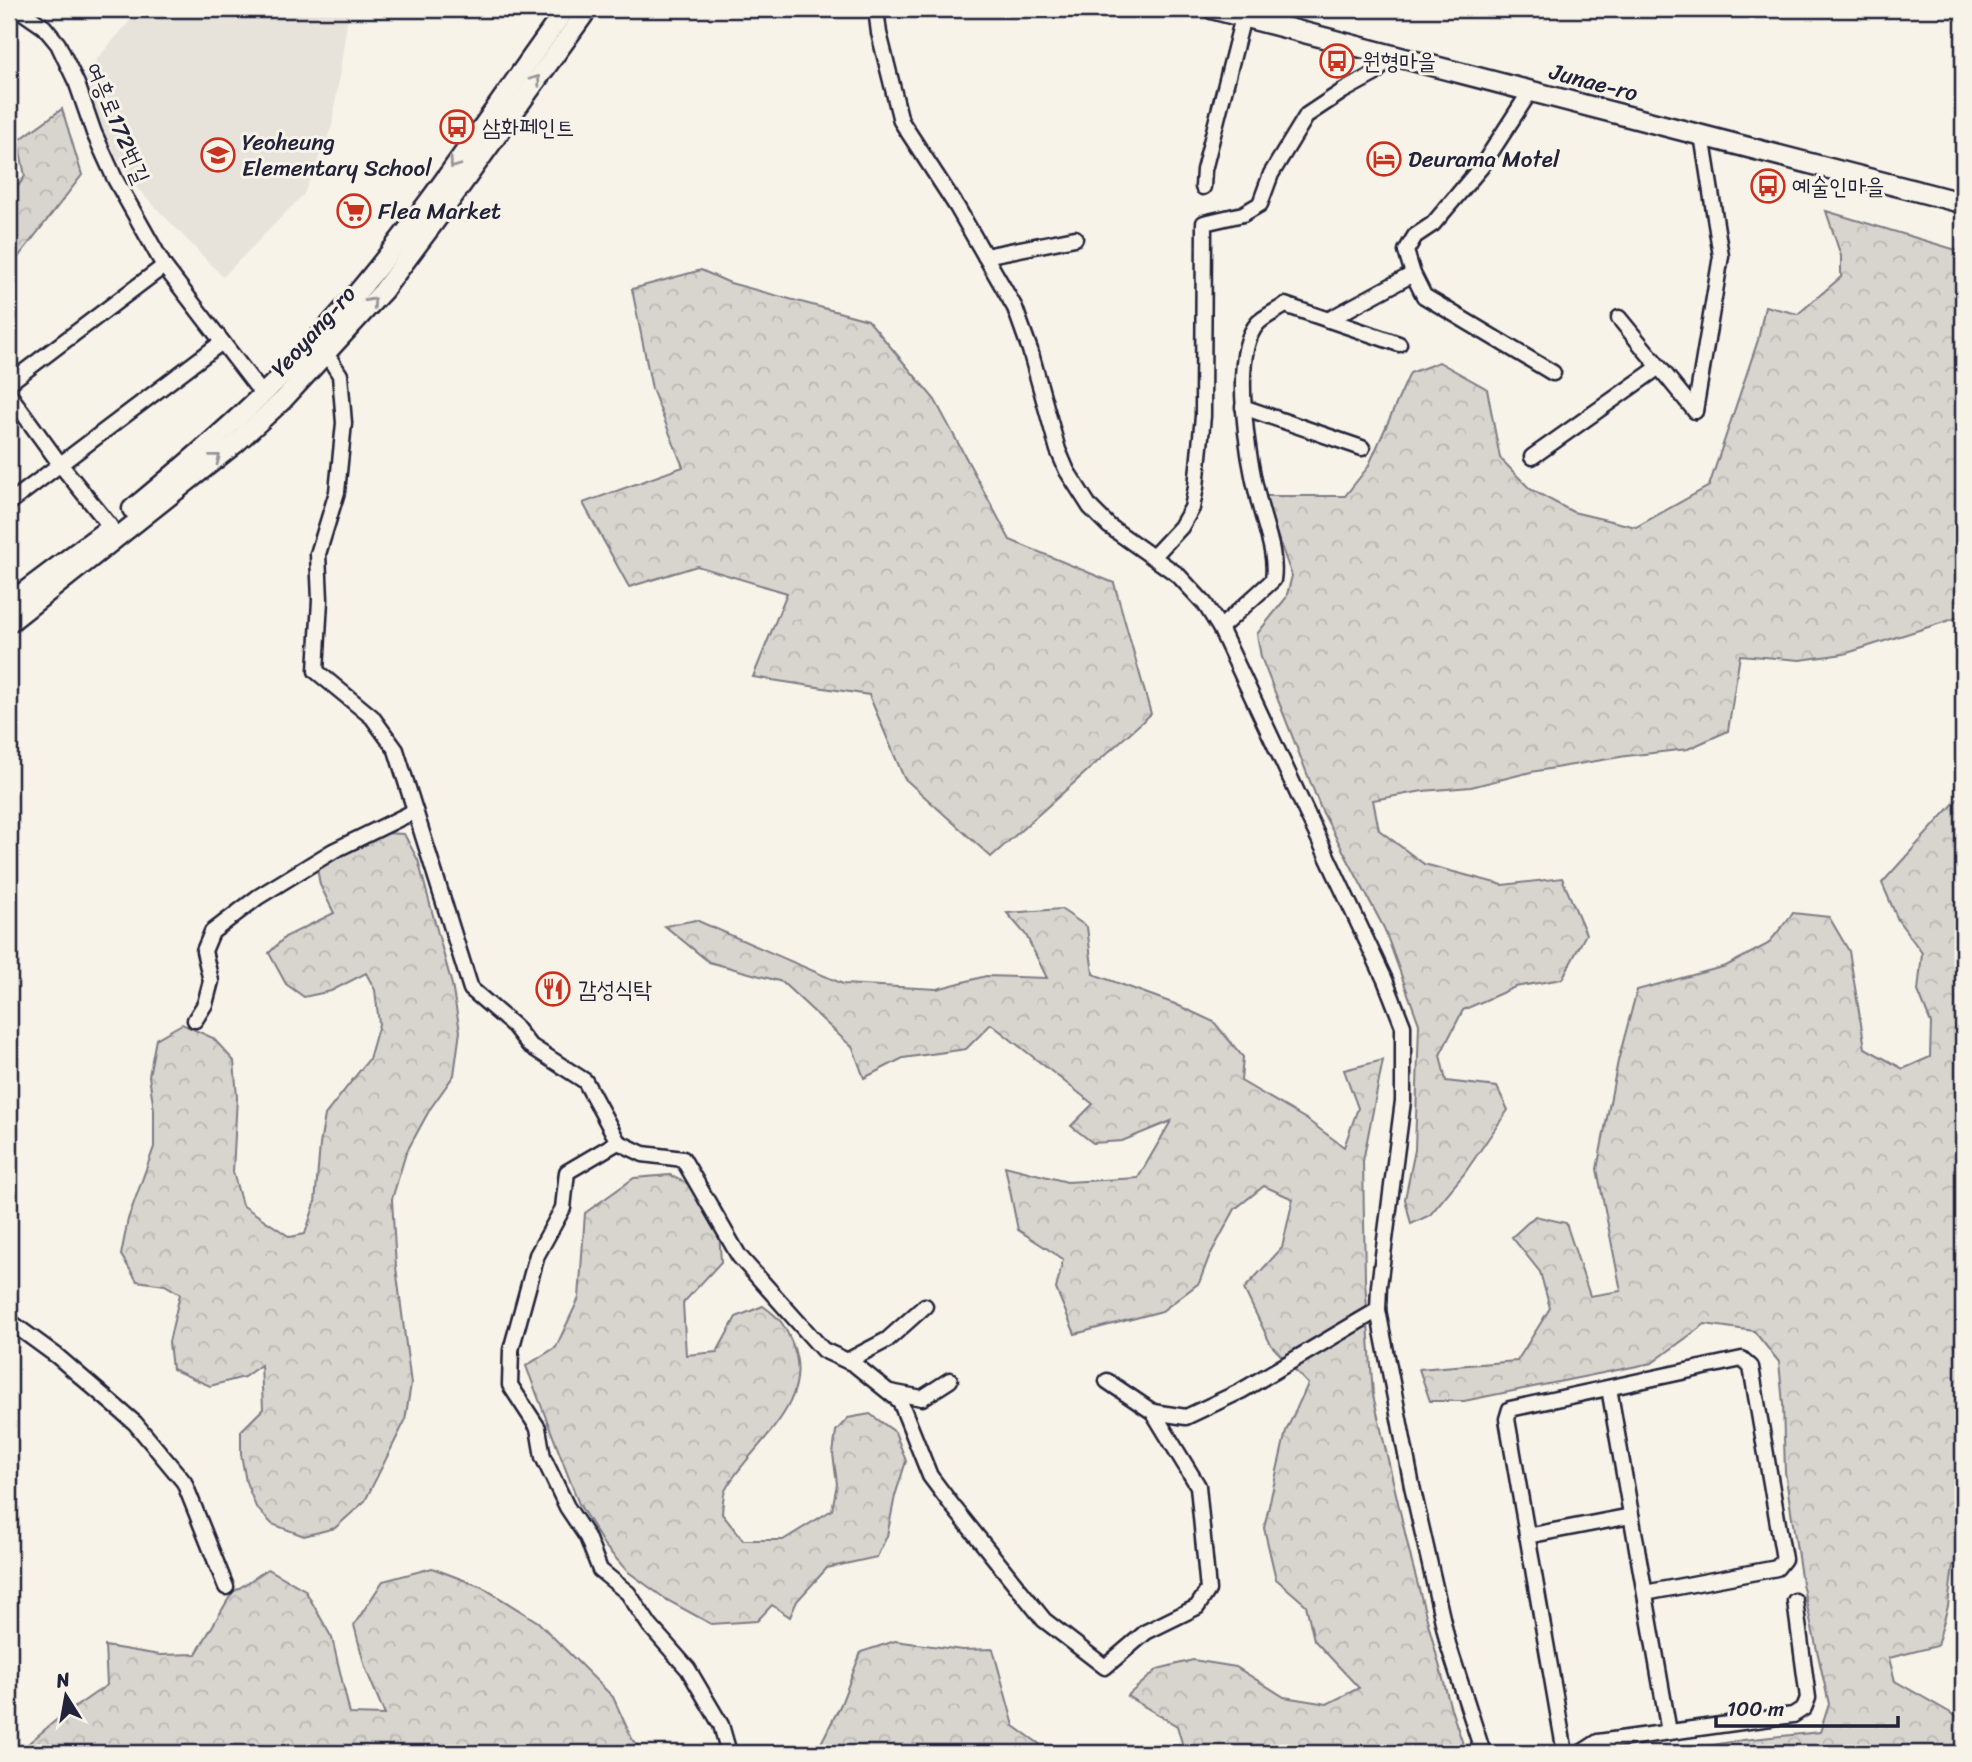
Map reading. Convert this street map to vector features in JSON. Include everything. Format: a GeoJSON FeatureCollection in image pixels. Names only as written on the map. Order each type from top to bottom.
{"type":"FeatureCollection","features":[{"type":"Feature","properties":{"kind":"main road","name":"Junae-ro"},"geometry":{"type":"LineString","coordinates":[[1213,9],[1963,203]]}},
{"type":"Feature","properties":{"kind":"street","name":"여흥로172번길"},"geometry":{"type":"LineString","coordinates":[[18,9],[44,27],[63,52],[115,179],[164,266],[263,395]]}},
{"type":"Feature","properties":{"kind":"street","name":"Yeoyang-ro"},"geometry":{"type":"LineString","coordinates":[[9,623],[243,437],[283,400],[566,9]]}},
{"type":"Feature","properties":{"kind":"street","name":"Yeoyang-ro"},"geometry":{"type":"LineString","coordinates":[[9,603],[184,466],[383,290],[588,9]]}},
{"type":"Feature","properties":{"kind":"street"},"geometry":{"type":"LineString","coordinates":[[876,9],[879,33],[901,121],[957,207],[1014,308],[1030,350],[1058,450],[1074,482],[1090,507],[1109,526],[1178,575],[1205,604],[1220,628],[1380,968],[1403,1026],[1403,1101],[1378,1310],[1412,1486],[1448,1644],[1483,1753]]}},
{"type":"Feature","properties":{"kind":"street"},"geometry":{"type":"LineString","coordinates":[[1203,187],[1204,170],[1243,16]]}},
{"type":"Feature","properties":{"kind":"street"},"geometry":{"type":"LineString","coordinates":[[1153,557],[1181,527],[1192,508],[1196,487],[1203,416],[1204,223],[1243,214],[1260,204],[1271,174],[1307,115],[1343,90],[1374,74],[1394,54]]}},
{"type":"Feature","properties":{"kind":"street"},"geometry":{"type":"LineString","coordinates":[[1531,90],[1482,166],[1433,224],[1415,236],[1406,251],[1424,296],[1553,373]]}},
{"type":"Feature","properties":{"kind":"street"},"geometry":{"type":"LineString","coordinates":[[1619,318],[1695,411],[1721,256],[1702,135]]}},
{"type":"Feature","properties":{"kind":"street"},"geometry":{"type":"LineString","coordinates":[[985,256],[1075,238]]}},
{"type":"Feature","properties":{"kind":"street"},"geometry":{"type":"LineString","coordinates":[[9,383],[164,266]]}},
{"type":"Feature","properties":{"kind":"street"},"geometry":{"type":"LineString","coordinates":[[1328,320],[1413,274]]}},
{"type":"Feature","properties":{"kind":"street"},"geometry":{"type":"LineString","coordinates":[[1220,628],[1273,580],[1276,566],[1258,500],[1243,407],[1245,351],[1258,323],[1285,305],[1399,344]]}},
{"type":"Feature","properties":{"kind":"street"},"geometry":{"type":"LineString","coordinates":[[9,503],[222,342]]}},
{"type":"Feature","properties":{"kind":"street"},"geometry":{"type":"LineString","coordinates":[[320,348],[340,375],[344,424],[337,492],[318,554],[320,600],[316,671],[372,717],[396,750],[471,989],[514,1026],[529,1045],[585,1081],[618,1142],[643,1154],[683,1159],[739,1256],[788,1314],[823,1350],[847,1361],[900,1401],[930,1476],[951,1504],[1044,1620],[1105,1667],[1146,1632],[1197,1607],[1208,1590],[1198,1486],[1153,1412],[1107,1381]]}},
{"type":"Feature","properties":{"kind":"street"},"geometry":{"type":"LineString","coordinates":[[1532,457],[1659,367]]}},
{"type":"Feature","properties":{"kind":"street"},"geometry":{"type":"LineString","coordinates":[[9,394],[110,526]]}},
{"type":"Feature","properties":{"kind":"street"},"geometry":{"type":"LineString","coordinates":[[1243,407],[1362,448]]}},
{"type":"Feature","properties":{"kind":"street"},"geometry":{"type":"LineString","coordinates":[[195,1020],[205,1004],[211,981],[204,951],[212,932],[258,897],[322,858],[415,811]]}},
{"type":"Feature","properties":{"kind":"street"},"geometry":{"type":"LineString","coordinates":[[618,1142],[567,1172],[563,1208],[537,1255],[511,1350],[510,1385],[538,1428],[543,1457],[567,1507],[587,1537],[600,1570],[628,1593],[650,1626],[688,1669],[721,1725],[729,1753]]}},
{"type":"Feature","properties":{"kind":"street"},"geometry":{"type":"LineString","coordinates":[[847,1361],[887,1340],[925,1306]]}},
{"type":"Feature","properties":{"kind":"street"},"geometry":{"type":"LineString","coordinates":[[1153,1412],[1186,1417],[1241,1391],[1378,1310]]}},
{"type":"Feature","properties":{"kind":"street"},"geometry":{"type":"LineString","coordinates":[[9,1321],[57,1356],[135,1423],[184,1482],[226,1587]]}},
{"type":"Feature","properties":{"kind":"street"},"geometry":{"type":"LineString","coordinates":[[1564,1753],[1507,1419],[1510,1409],[1742,1359],[1751,1367],[1784,1559],[1777,1568],[1645,1594]]}},
{"type":"Feature","properties":{"kind":"street"},"geometry":{"type":"LineString","coordinates":[[888,1391],[922,1398],[950,1380]]}},
{"type":"Feature","properties":{"kind":"street"},"geometry":{"type":"LineString","coordinates":[[1608,1388],[1669,1732]]}},
{"type":"Feature","properties":{"kind":"street"},"geometry":{"type":"LineString","coordinates":[[1527,1536],[1631,1516]]}},
{"type":"Feature","properties":{"kind":"street"},"geometry":{"type":"LineString","coordinates":[[1581,1753],[1598,1742],[1793,1715],[1804,1708],[1808,1698],[1795,1601]]}},
{"type":"Feature","properties":{"kind":"shaded area","name":"Yeoheung Elementary School"},"geometry":{"type":"Polygon","coordinates":[[[140,9],[349,9],[332,126],[304,194],[223,277],[134,185],[98,124],[91,105],[86,72],[140,9]]]}},
{"type":"Feature","properties":{"kind":"green space"},"geometry":{"type":"Polygon","coordinates":[[[62,109],[82,175],[9,269],[9,199],[25,176],[18,141],[62,109]]]}},
{"type":"Feature","properties":{"kind":"green space"},"geometry":{"type":"Polygon","coordinates":[[[1826,211],[1963,252],[1963,616],[1844,654],[1800,660],[1740,655],[1728,731],[1688,749],[1626,756],[1531,772],[1471,787],[1423,791],[1373,800],[1379,830],[1424,864],[1503,885],[1562,878],[1586,934],[1562,979],[1515,987],[1463,1010],[1440,1055],[1446,1081],[1497,1087],[1508,1110],[1464,1174],[1430,1215],[1411,1224],[1405,1199],[1415,1150],[1419,1024],[1384,928],[1321,809],[1261,657],[1257,634],[1286,598],[1292,576],[1263,496],[1345,496],[1368,467],[1410,373],[1439,362],[1487,389],[1500,458],[1530,489],[1573,512],[1636,527],[1709,486],[1758,340],[1765,306],[1798,314],[1841,277],[1841,256],[1826,211]]]}},
{"type":"Feature","properties":{"kind":"green space"},"geometry":{"type":"Polygon","coordinates":[[[701,270],[730,283],[868,320],[935,400],[1010,540],[1114,583],[1151,714],[991,857],[904,778],[869,695],[753,677],[787,593],[697,566],[629,587],[583,503],[683,467],[652,389],[632,289],[701,270]]]}},
{"type":"Feature","properties":{"kind":"green space"},"geometry":{"type":"Polygon","coordinates":[[[1963,793],[1963,1561],[1953,1565],[1948,1606],[1937,1646],[1889,1658],[1895,1681],[1963,1720],[1963,1753],[1666,1753],[1743,1740],[1820,1732],[1829,1704],[1802,1583],[1785,1472],[1779,1362],[1754,1331],[1705,1324],[1652,1363],[1464,1401],[1430,1401],[1419,1369],[1517,1361],[1550,1308],[1540,1272],[1512,1237],[1535,1216],[1566,1223],[1590,1296],[1621,1291],[1597,1169],[1618,1061],[1637,990],[1726,966],[1768,944],[1793,913],[1829,917],[1849,951],[1865,1048],[1903,1069],[1930,1057],[1931,1023],[1918,991],[1922,953],[1898,920],[1882,883],[1963,793]]]}},
{"type":"Feature","properties":{"kind":"green space"},"geometry":{"type":"Polygon","coordinates":[[[384,833],[404,834],[418,860],[452,985],[460,1031],[454,1075],[430,1109],[406,1153],[392,1199],[396,1267],[411,1384],[405,1421],[365,1501],[335,1528],[304,1536],[272,1524],[256,1507],[246,1482],[241,1454],[241,1431],[263,1409],[261,1365],[244,1377],[210,1386],[172,1369],[169,1342],[180,1294],[165,1285],[137,1281],[121,1255],[128,1219],[154,1147],[154,1110],[149,1076],[156,1039],[182,1024],[213,1038],[234,1061],[237,1097],[233,1172],[242,1205],[290,1237],[305,1234],[315,1203],[325,1115],[369,1059],[379,1024],[375,990],[366,973],[331,991],[304,997],[286,984],[269,953],[285,937],[334,913],[320,885],[317,868],[347,847],[384,833]]]}},
{"type":"Feature","properties":{"kind":"green space"},"geometry":{"type":"Polygon","coordinates":[[[1061,909],[1087,927],[1093,974],[1175,1004],[1214,1022],[1243,1057],[1241,1081],[1306,1119],[1344,1147],[1358,1108],[1344,1070],[1383,1060],[1363,1161],[1365,1280],[1373,1395],[1412,1563],[1451,1709],[1466,1753],[1179,1753],[1184,1750],[1177,1726],[1127,1696],[1158,1669],[1193,1660],[1236,1667],[1284,1697],[1327,1704],[1359,1688],[1314,1640],[1306,1605],[1276,1579],[1264,1528],[1286,1431],[1308,1384],[1271,1345],[1244,1289],[1282,1248],[1293,1199],[1264,1186],[1235,1209],[1209,1257],[1199,1283],[1162,1311],[1075,1334],[1056,1289],[1063,1259],[1018,1230],[1005,1166],[1067,1182],[1138,1178],[1171,1121],[1122,1141],[1093,1143],[1071,1126],[1093,1104],[991,1024],[966,1049],[903,1058],[864,1078],[853,1048],[782,982],[709,962],[665,926],[696,920],[843,984],[937,989],[986,976],[1047,978],[1026,935],[1007,913],[1061,909]]]}},
{"type":"Feature","properties":{"kind":"green space"},"geometry":{"type":"Polygon","coordinates":[[[670,1175],[693,1186],[719,1231],[721,1262],[683,1303],[686,1355],[717,1352],[736,1317],[763,1306],[784,1326],[792,1343],[797,1365],[796,1385],[779,1421],[738,1471],[724,1493],[722,1514],[743,1540],[783,1540],[832,1510],[837,1484],[833,1454],[836,1431],[848,1418],[870,1414],[895,1432],[906,1461],[887,1536],[877,1557],[827,1568],[797,1601],[790,1617],[772,1605],[757,1621],[711,1624],[667,1600],[627,1571],[604,1545],[579,1504],[526,1366],[556,1347],[579,1298],[585,1213],[634,1178],[670,1175]]]}},
{"type":"Feature","properties":{"kind":"green space"},"geometry":{"type":"Polygon","coordinates":[[[432,1568],[482,1587],[538,1622],[613,1697],[632,1739],[645,1753],[17,1753],[55,1721],[107,1685],[105,1646],[160,1655],[196,1654],[232,1593],[268,1569],[305,1590],[332,1638],[350,1714],[385,1715],[365,1667],[354,1625],[383,1581],[432,1568]]]}},
{"type":"Feature","properties":{"kind":"green space"},"geometry":{"type":"Polygon","coordinates":[[[895,1641],[962,1650],[993,1649],[1014,1726],[1041,1745],[1110,1753],[816,1753],[841,1704],[861,1652],[895,1641]]]}},
{"type":"Feature","properties":{"kind":"place","name":"원형마을"},"geometry":{"type":"Point","coordinates":[1337,61]}},
{"type":"Feature","properties":{"kind":"place","name":"삼화페인트"},"geometry":{"type":"Point","coordinates":[457,127]}},
{"type":"Feature","properties":{"kind":"place","name":"Yeoheung Elementary School"},"geometry":{"type":"Point","coordinates":[218,155]}},
{"type":"Feature","properties":{"kind":"place","name":"Deurama Motel"},"geometry":{"type":"Point","coordinates":[1384,159]}},
{"type":"Feature","properties":{"kind":"place","name":"예술인마을"},"geometry":{"type":"Point","coordinates":[1768,186]}},
{"type":"Feature","properties":{"kind":"place","name":"Flea Market"},"geometry":{"type":"Point","coordinates":[354,211]}},
{"type":"Feature","properties":{"kind":"place","name":"감성식탁"},"geometry":{"type":"Point","coordinates":[553,989]}}]}
